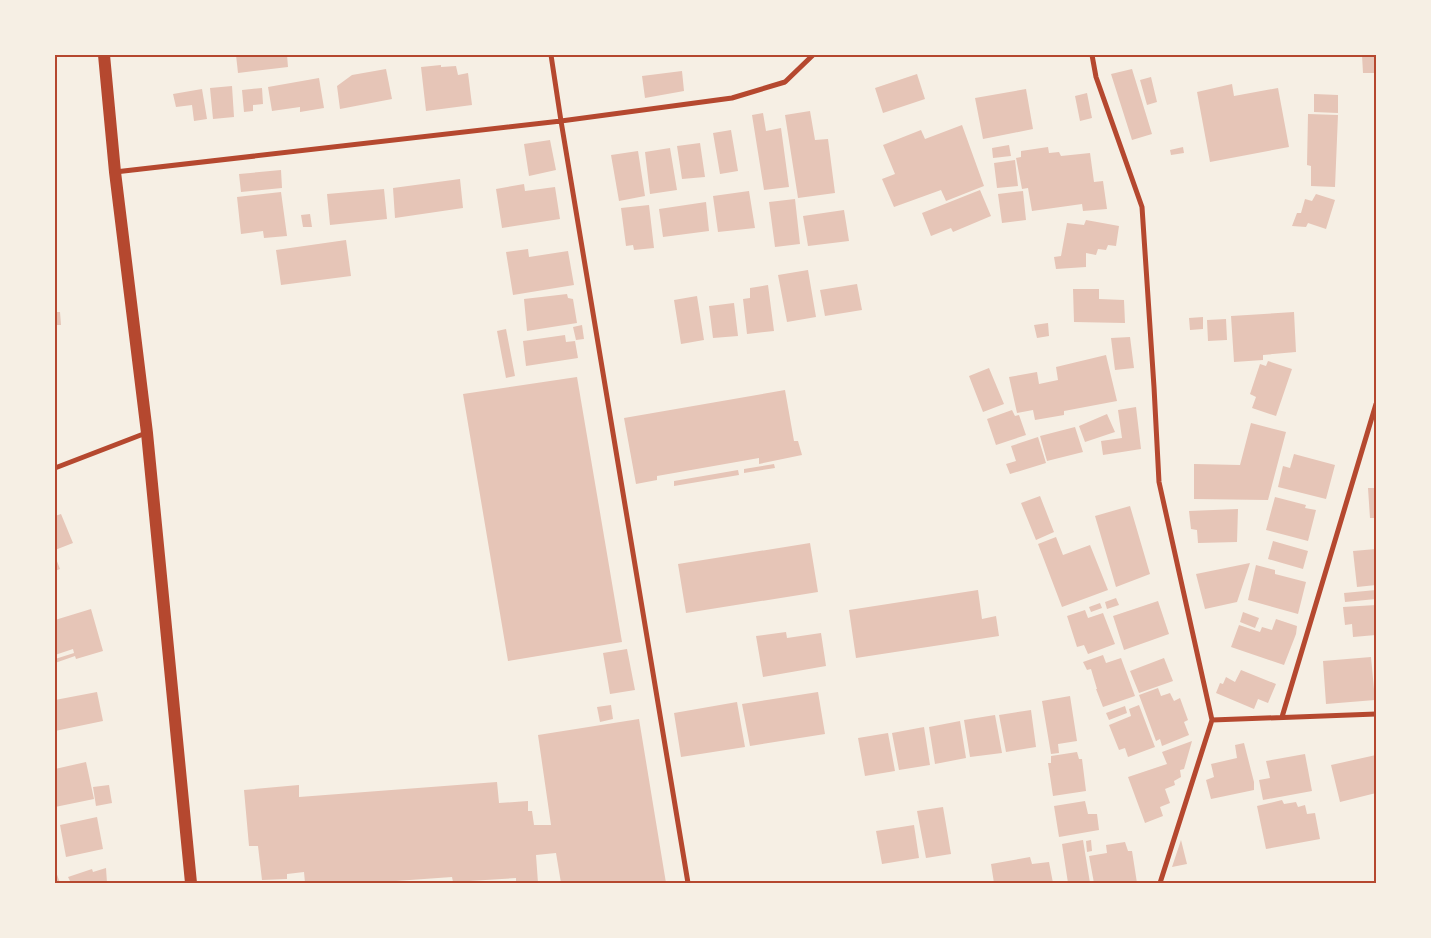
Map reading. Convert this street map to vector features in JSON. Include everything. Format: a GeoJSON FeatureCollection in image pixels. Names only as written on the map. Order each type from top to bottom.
{"type":"FeatureCollection","features":[{"type":"Feature","properties":{"kind":"main road"},"geometry":{"type":"LineString","coordinates":[[104,55],[115,172],[147,433],[192,883]]}},
{"type":"Feature","properties":{"kind":"street"},"geometry":{"type":"LineString","coordinates":[[552,55],[561,121],[688,883]]}},
{"type":"Feature","properties":{"kind":"street"},"geometry":{"type":"LineString","coordinates":[[115,172],[561,121],[732,98],[785,82],[813,55]]}},
{"type":"Feature","properties":{"kind":"street"},"geometry":{"type":"LineString","coordinates":[[1092,55],[1096,77],[1142,207],[1159,482],[1212,720],[1160,883]]}},
{"type":"Feature","properties":{"kind":"street"},"geometry":{"type":"LineString","coordinates":[[1282,717],[1376,404]]}},
{"type":"Feature","properties":{"kind":"street"},"geometry":{"type":"LineString","coordinates":[[55,468],[147,433]]}},
{"type":"Feature","properties":{"kind":"street"},"geometry":{"type":"LineString","coordinates":[[1212,720],[1376,714]]}},
{"type":"Feature","properties":{"kind":"building"},"geometry":{"type":"Polygon","coordinates":[[[236,55],[287,55],[288,67],[238,73],[236,55]]]}},
{"type":"Feature","properties":{"kind":"building"},"geometry":{"type":"Polygon","coordinates":[[[1362,55],[1376,55],[1376,73],[1363,73],[1362,55]]]}},
{"type":"Feature","properties":{"kind":"building"},"geometry":{"type":"Polygon","coordinates":[[[441,65],[441,67],[456,66],[458,75],[468,73],[472,105],[426,111],[421,67],[441,65]]]}},
{"type":"Feature","properties":{"kind":"building"},"geometry":{"type":"Polygon","coordinates":[[[386,69],[392,99],[340,109],[337,86],[352,75],[386,69]]]}},
{"type":"Feature","properties":{"kind":"building"},"geometry":{"type":"Polygon","coordinates":[[[1132,69],[1152,134],[1132,140],[1111,74],[1132,69]]]}},
{"type":"Feature","properties":{"kind":"building"},"geometry":{"type":"Polygon","coordinates":[[[682,71],[684,91],[645,98],[642,76],[682,71]]]}},
{"type":"Feature","properties":{"kind":"building"},"geometry":{"type":"Polygon","coordinates":[[[917,74],[925,99],[883,113],[875,88],[917,74]]]}},
{"type":"Feature","properties":{"kind":"building"},"geometry":{"type":"Polygon","coordinates":[[[1151,77],[1157,102],[1147,105],[1140,80],[1151,77]]]}},
{"type":"Feature","properties":{"kind":"building"},"geometry":{"type":"Polygon","coordinates":[[[319,78],[324,108],[300,112],[300,107],[272,111],[268,87],[319,78]]]}},
{"type":"Feature","properties":{"kind":"building"},"geometry":{"type":"Polygon","coordinates":[[[1232,84],[1234,96],[1278,88],[1289,147],[1210,162],[1197,92],[1232,84]]]}},
{"type":"Feature","properties":{"kind":"building"},"geometry":{"type":"Polygon","coordinates":[[[232,86],[234,117],[213,119],[210,88],[232,86]]]}},
{"type":"Feature","properties":{"kind":"building"},"geometry":{"type":"Polygon","coordinates":[[[262,88],[263,104],[253,105],[253,111],[244,112],[242,90],[262,88]]]}},
{"type":"Feature","properties":{"kind":"building"},"geometry":{"type":"Polygon","coordinates":[[[202,89],[207,119],[194,121],[192,105],[176,107],[173,94],[202,89]]]}},
{"type":"Feature","properties":{"kind":"building"},"geometry":{"type":"Polygon","coordinates":[[[1026,89],[1033,129],[983,139],[975,98],[1026,89]]]}},
{"type":"Feature","properties":{"kind":"building"},"geometry":{"type":"Polygon","coordinates":[[[1087,93],[1092,118],[1080,121],[1075,96],[1087,93]]]}},
{"type":"Feature","properties":{"kind":"building"},"geometry":{"type":"Polygon","coordinates":[[[1314,94],[1338,95],[1338,113],[1314,112],[1314,94]]]}},
{"type":"Feature","properties":{"kind":"building"},"geometry":{"type":"Polygon","coordinates":[[[810,111],[815,140],[828,139],[835,193],[798,198],[785,115],[810,111]]]}},
{"type":"Feature","properties":{"kind":"building"},"geometry":{"type":"Polygon","coordinates":[[[763,113],[766,131],[781,128],[789,187],[764,190],[752,115],[763,113]]]}},
{"type":"Feature","properties":{"kind":"building"},"geometry":{"type":"Polygon","coordinates":[[[1308,114],[1338,115],[1335,187],[1311,186],[1311,166],[1307,165],[1308,114]]]}},
{"type":"Feature","properties":{"kind":"building"},"geometry":{"type":"Polygon","coordinates":[[[962,125],[984,186],[946,201],[941,190],[894,207],[882,179],[895,174],[883,145],[921,130],[925,139],[962,125]]]}},
{"type":"Feature","properties":{"kind":"building"},"geometry":{"type":"Polygon","coordinates":[[[731,130],[738,171],[720,174],[713,133],[731,130]]]}},
{"type":"Feature","properties":{"kind":"building"},"geometry":{"type":"Polygon","coordinates":[[[550,140],[556,170],[529,176],[524,144],[550,140]]]}},
{"type":"Feature","properties":{"kind":"building"},"geometry":{"type":"Polygon","coordinates":[[[700,143],[705,177],[682,179],[677,146],[700,143]]]}},
{"type":"Feature","properties":{"kind":"building"},"geometry":{"type":"Polygon","coordinates":[[[1009,145],[1011,156],[993,158],[992,148],[1009,145]]]}},
{"type":"Feature","properties":{"kind":"building"},"geometry":{"type":"Polygon","coordinates":[[[1048,147],[1049,153],[1059,152],[1061,156],[1090,153],[1094,182],[1103,181],[1107,209],[1083,211],[1082,204],[1032,211],[1028,188],[1022,189],[1016,158],[1021,157],[1021,151],[1048,147]]]}},
{"type":"Feature","properties":{"kind":"building"},"geometry":{"type":"Polygon","coordinates":[[[1183,147],[1184,153],[1171,155],[1170,150],[1183,147]]]}},
{"type":"Feature","properties":{"kind":"building"},"geometry":{"type":"Polygon","coordinates":[[[670,148],[677,190],[650,194],[645,152],[670,148]]]}},
{"type":"Feature","properties":{"kind":"building"},"geometry":{"type":"Polygon","coordinates":[[[638,151],[645,196],[619,201],[611,155],[638,151]]]}},
{"type":"Feature","properties":{"kind":"building"},"geometry":{"type":"Polygon","coordinates":[[[1015,160],[1018,186],[997,188],[994,163],[1015,160]]]}},
{"type":"Feature","properties":{"kind":"building"},"geometry":{"type":"Polygon","coordinates":[[[281,170],[282,188],[241,192],[239,174],[281,170]]]}},
{"type":"Feature","properties":{"kind":"building"},"geometry":{"type":"Polygon","coordinates":[[[460,179],[463,208],[395,218],[393,188],[460,179]]]}},
{"type":"Feature","properties":{"kind":"building"},"geometry":{"type":"Polygon","coordinates":[[[524,184],[525,191],[555,187],[560,219],[502,228],[496,189],[524,184]]]}},
{"type":"Feature","properties":{"kind":"building"},"geometry":{"type":"Polygon","coordinates":[[[384,189],[387,219],[330,225],[327,194],[384,189]]]}},
{"type":"Feature","properties":{"kind":"building"},"geometry":{"type":"Polygon","coordinates":[[[980,190],[991,216],[953,232],[951,228],[931,236],[922,213],[980,190]]]}},
{"type":"Feature","properties":{"kind":"building"},"geometry":{"type":"Polygon","coordinates":[[[749,191],[755,228],[718,232],[713,196],[749,191]]]}},
{"type":"Feature","properties":{"kind":"building"},"geometry":{"type":"Polygon","coordinates":[[[1023,191],[1026,220],[1002,223],[998,194],[1023,191]]]}},
{"type":"Feature","properties":{"kind":"building"},"geometry":{"type":"Polygon","coordinates":[[[281,192],[287,236],[264,238],[263,231],[241,234],[237,197],[281,192]]]}},
{"type":"Feature","properties":{"kind":"building"},"geometry":{"type":"Polygon","coordinates":[[[1316,194],[1335,200],[1326,229],[1308,223],[1306,227],[1292,226],[1297,213],[1301,213],[1305,199],[1312,201],[1316,194]]]}},
{"type":"Feature","properties":{"kind":"building"},"geometry":{"type":"Polygon","coordinates":[[[795,199],[800,244],[775,247],[769,202],[795,199]]]}},
{"type":"Feature","properties":{"kind":"building"},"geometry":{"type":"Polygon","coordinates":[[[706,202],[709,231],[663,237],[659,209],[706,202]]]}},
{"type":"Feature","properties":{"kind":"building"},"geometry":{"type":"Polygon","coordinates":[[[649,205],[654,248],[634,250],[633,245],[626,246],[621,208],[649,205]]]}},
{"type":"Feature","properties":{"kind":"building"},"geometry":{"type":"Polygon","coordinates":[[[844,210],[849,241],[808,246],[803,216],[844,210]]]}},
{"type":"Feature","properties":{"kind":"building"},"geometry":{"type":"Polygon","coordinates":[[[310,214],[312,227],[303,227],[301,215],[310,214]]]}},
{"type":"Feature","properties":{"kind":"building"},"geometry":{"type":"Polygon","coordinates":[[[1086,220],[1119,226],[1116,246],[1108,245],[1106,250],[1098,249],[1096,255],[1086,253],[1086,267],[1056,269],[1054,257],[1061,256],[1067,223],[1084,225],[1086,220]]]}},
{"type":"Feature","properties":{"kind":"building"},"geometry":{"type":"Polygon","coordinates":[[[346,240],[351,276],[281,285],[276,250],[346,240]]]}},
{"type":"Feature","properties":{"kind":"building"},"geometry":{"type":"Polygon","coordinates":[[[528,249],[529,257],[568,251],[574,285],[513,295],[506,252],[528,249]]]}},
{"type":"Feature","properties":{"kind":"building"},"geometry":{"type":"Polygon","coordinates":[[[808,270],[816,317],[787,322],[778,275],[808,270]]]}},
{"type":"Feature","properties":{"kind":"building"},"geometry":{"type":"Polygon","coordinates":[[[857,284],[862,310],[825,316],[820,290],[857,284]]]}},
{"type":"Feature","properties":{"kind":"building"},"geometry":{"type":"Polygon","coordinates":[[[768,285],[774,331],[747,334],[743,299],[750,298],[750,288],[768,285]]]}},
{"type":"Feature","properties":{"kind":"building"},"geometry":{"type":"Polygon","coordinates":[[[1073,289],[1099,289],[1099,299],[1124,300],[1125,323],[1074,322],[1073,289]]]}},
{"type":"Feature","properties":{"kind":"building"},"geometry":{"type":"Polygon","coordinates":[[[567,294],[568,298],[573,299],[577,323],[527,331],[524,299],[567,294]]]}},
{"type":"Feature","properties":{"kind":"building"},"geometry":{"type":"Polygon","coordinates":[[[697,296],[704,340],[681,344],[674,300],[697,296]]]}},
{"type":"Feature","properties":{"kind":"building"},"geometry":{"type":"Polygon","coordinates":[[[734,303],[738,336],[713,338],[709,306],[734,303]]]}},
{"type":"Feature","properties":{"kind":"building"},"geometry":{"type":"Polygon","coordinates":[[[55,312],[60,312],[61,325],[55,325],[55,312]]]}},
{"type":"Feature","properties":{"kind":"building"},"geometry":{"type":"Polygon","coordinates":[[[1294,312],[1296,352],[1263,355],[1263,360],[1234,362],[1231,316],[1294,312]]]}},
{"type":"Feature","properties":{"kind":"building"},"geometry":{"type":"Polygon","coordinates":[[[1203,317],[1203,329],[1190,330],[1189,318],[1203,317]]]}},
{"type":"Feature","properties":{"kind":"building"},"geometry":{"type":"Polygon","coordinates":[[[1226,319],[1227,340],[1208,341],[1207,320],[1226,319]]]}},
{"type":"Feature","properties":{"kind":"building"},"geometry":{"type":"Polygon","coordinates":[[[1048,323],[1049,336],[1037,338],[1034,325],[1048,323]]]}},
{"type":"Feature","properties":{"kind":"building"},"geometry":{"type":"Polygon","coordinates":[[[582,325],[584,339],[576,340],[573,327],[582,325]]]}},
{"type":"Feature","properties":{"kind":"building"},"geometry":{"type":"Polygon","coordinates":[[[506,329],[515,376],[506,378],[497,331],[506,329]]]}},
{"type":"Feature","properties":{"kind":"building"},"geometry":{"type":"Polygon","coordinates":[[[565,335],[566,342],[575,341],[578,358],[526,366],[523,341],[565,335]]]}},
{"type":"Feature","properties":{"kind":"building"},"geometry":{"type":"Polygon","coordinates":[[[1130,337],[1134,368],[1115,370],[1111,338],[1130,337]]]}},
{"type":"Feature","properties":{"kind":"building"},"geometry":{"type":"Polygon","coordinates":[[[1106,355],[1117,401],[1064,411],[1064,415],[1035,420],[1033,410],[1017,413],[1009,377],[1037,372],[1039,384],[1058,380],[1056,367],[1106,355]]]}},
{"type":"Feature","properties":{"kind":"building"},"geometry":{"type":"Polygon","coordinates":[[[1268,361],[1292,369],[1276,416],[1252,408],[1256,397],[1250,394],[1260,364],[1266,366],[1268,361]]]}},
{"type":"Feature","properties":{"kind":"building"},"geometry":{"type":"Polygon","coordinates":[[[989,368],[1004,404],[983,412],[969,376],[989,368]]]}},
{"type":"Feature","properties":{"kind":"building"},"geometry":{"type":"Polygon","coordinates":[[[577,377],[622,642],[508,661],[463,394],[577,377]]]}},
{"type":"Feature","properties":{"kind":"building"},"geometry":{"type":"Polygon","coordinates":[[[785,390],[794,441],[798,441],[802,455],[759,464],[759,458],[657,476],[657,480],[636,484],[624,418],[785,390]]]}},
{"type":"Feature","properties":{"kind":"building"},"geometry":{"type":"Polygon","coordinates":[[[1136,407],[1141,449],[1103,455],[1101,441],[1122,438],[1118,410],[1136,407]]]}},
{"type":"Feature","properties":{"kind":"building"},"geometry":{"type":"Polygon","coordinates":[[[1012,410],[1015,416],[1019,415],[1026,435],[996,445],[987,419],[1012,410]]]}},
{"type":"Feature","properties":{"kind":"building"},"geometry":{"type":"Polygon","coordinates":[[[1107,414],[1115,432],[1085,442],[1079,426],[1107,414]]]}},
{"type":"Feature","properties":{"kind":"building"},"geometry":{"type":"Polygon","coordinates":[[[1251,423],[1286,432],[1268,500],[1194,499],[1194,464],[1240,465],[1251,423]]]}},
{"type":"Feature","properties":{"kind":"building"},"geometry":{"type":"Polygon","coordinates":[[[1075,427],[1083,452],[1047,461],[1040,436],[1075,427]]]}},
{"type":"Feature","properties":{"kind":"building"},"geometry":{"type":"Polygon","coordinates":[[[1038,437],[1046,463],[1010,474],[1006,464],[1016,461],[1011,446],[1038,437]]]}},
{"type":"Feature","properties":{"kind":"building"},"geometry":{"type":"Polygon","coordinates":[[[1294,454],[1335,465],[1326,499],[1278,487],[1283,466],[1290,468],[1294,454]]]}},
{"type":"Feature","properties":{"kind":"building"},"geometry":{"type":"Polygon","coordinates":[[[774,464],[775,468],[744,473],[744,469],[774,464]]]}},
{"type":"Feature","properties":{"kind":"building"},"geometry":{"type":"Polygon","coordinates":[[[738,470],[739,475],[674,486],[674,481],[738,470]]]}},
{"type":"Feature","properties":{"kind":"building"},"geometry":{"type":"Polygon","coordinates":[[[1368,488],[1376,488],[1376,518],[1370,518],[1368,488]]]}},
{"type":"Feature","properties":{"kind":"building"},"geometry":{"type":"Polygon","coordinates":[[[1040,496],[1054,532],[1036,540],[1021,503],[1040,496]]]}},
{"type":"Feature","properties":{"kind":"building"},"geometry":{"type":"Polygon","coordinates":[[[1275,497],[1306,505],[1305,508],[1316,510],[1308,541],[1266,530],[1275,497]]]}},
{"type":"Feature","properties":{"kind":"building"},"geometry":{"type":"Polygon","coordinates":[[[1130,506],[1150,574],[1116,587],[1095,516],[1130,506]]]}},
{"type":"Feature","properties":{"kind":"building"},"geometry":{"type":"Polygon","coordinates":[[[1238,509],[1237,542],[1198,543],[1197,530],[1191,529],[1189,511],[1238,509]]]}},
{"type":"Feature","properties":{"kind":"building"},"geometry":{"type":"Polygon","coordinates":[[[61,514],[73,543],[55,550],[55,516],[61,514]]]}},
{"type":"Feature","properties":{"kind":"building"},"geometry":{"type":"Polygon","coordinates":[[[1056,537],[1063,555],[1090,545],[1108,590],[1062,607],[1038,544],[1056,537]]]}},
{"type":"Feature","properties":{"kind":"building"},"geometry":{"type":"Polygon","coordinates":[[[1273,541],[1308,551],[1303,569],[1268,559],[1273,541]]]}},
{"type":"Feature","properties":{"kind":"building"},"geometry":{"type":"Polygon","coordinates":[[[810,543],[818,592],[686,613],[678,564],[810,543]]]}},
{"type":"Feature","properties":{"kind":"building"},"geometry":{"type":"Polygon","coordinates":[[[1376,549],[1376,585],[1357,587],[1353,551],[1376,549]]]}},
{"type":"Feature","properties":{"kind":"building"},"geometry":{"type":"Polygon","coordinates":[[[55,556],[60,569],[55,571],[55,556]]]}},
{"type":"Feature","properties":{"kind":"building"},"geometry":{"type":"Polygon","coordinates":[[[1250,563],[1237,602],[1205,609],[1196,574],[1250,563]]]}},
{"type":"Feature","properties":{"kind":"building"},"geometry":{"type":"Polygon","coordinates":[[[1256,565],[1275,570],[1275,574],[1306,582],[1298,614],[1248,600],[1256,565]]]}},
{"type":"Feature","properties":{"kind":"building"},"geometry":{"type":"Polygon","coordinates":[[[978,590],[982,619],[996,616],[999,636],[856,658],[849,610],[978,590]]]}},
{"type":"Feature","properties":{"kind":"building"},"geometry":{"type":"Polygon","coordinates":[[[1376,590],[1376,599],[1345,602],[1344,593],[1376,590]]]}},
{"type":"Feature","properties":{"kind":"building"},"geometry":{"type":"Polygon","coordinates":[[[1116,598],[1119,605],[1107,609],[1105,602],[1116,598]]]}},
{"type":"Feature","properties":{"kind":"building"},"geometry":{"type":"Polygon","coordinates":[[[1158,601],[1169,634],[1124,650],[1113,616],[1158,601]]]}},
{"type":"Feature","properties":{"kind":"building"},"geometry":{"type":"Polygon","coordinates":[[[1100,603],[1102,608],[1091,612],[1089,607],[1100,603]]]}},
{"type":"Feature","properties":{"kind":"building"},"geometry":{"type":"Polygon","coordinates":[[[1376,605],[1376,635],[1353,637],[1352,624],[1345,625],[1343,607],[1376,605]]]}},
{"type":"Feature","properties":{"kind":"building"},"geometry":{"type":"Polygon","coordinates":[[[91,609],[103,651],[76,659],[75,656],[55,663],[55,659],[74,653],[73,649],[55,655],[55,620],[91,609]]]}},
{"type":"Feature","properties":{"kind":"building"},"geometry":{"type":"Polygon","coordinates":[[[1085,610],[1088,618],[1103,613],[1115,644],[1088,654],[1084,645],[1077,647],[1067,616],[1085,610]]]}},
{"type":"Feature","properties":{"kind":"building"},"geometry":{"type":"Polygon","coordinates":[[[1243,612],[1259,618],[1255,628],[1240,622],[1243,612]]]}},
{"type":"Feature","properties":{"kind":"building"},"geometry":{"type":"Polygon","coordinates":[[[1276,619],[1297,626],[1296,634],[1284,665],[1231,647],[1239,625],[1260,632],[1262,627],[1272,630],[1276,619]]]}},
{"type":"Feature","properties":{"kind":"building"},"geometry":{"type":"Polygon","coordinates":[[[786,632],[787,638],[821,633],[826,666],[763,677],[756,636],[786,632]]]}},
{"type":"Feature","properties":{"kind":"building"},"geometry":{"type":"Polygon","coordinates":[[[627,649],[635,690],[610,694],[603,653],[627,649]]]}},
{"type":"Feature","properties":{"kind":"building"},"geometry":{"type":"Polygon","coordinates":[[[1103,655],[1106,663],[1121,658],[1135,696],[1103,707],[1091,669],[1087,670],[1083,662],[1103,655]]]}},
{"type":"Feature","properties":{"kind":"building"},"geometry":{"type":"Polygon","coordinates":[[[1371,657],[1375,700],[1326,704],[1323,661],[1371,657]]]}},
{"type":"Feature","properties":{"kind":"building"},"geometry":{"type":"Polygon","coordinates":[[[1164,658],[1173,681],[1139,693],[1130,671],[1164,658]]]}},
{"type":"Feature","properties":{"kind":"building"},"geometry":{"type":"Polygon","coordinates":[[[1241,670],[1276,684],[1268,703],[1258,699],[1254,709],[1216,693],[1220,683],[1223,684],[1226,677],[1235,682],[1241,670]]]}},
{"type":"Feature","properties":{"kind":"building"},"geometry":{"type":"Polygon","coordinates":[[[1158,688],[1161,696],[1170,693],[1174,701],[1180,698],[1188,720],[1184,722],[1189,735],[1162,746],[1160,739],[1156,741],[1139,695],[1158,688]]]}},
{"type":"Feature","properties":{"kind":"building"},"geometry":{"type":"Polygon","coordinates":[[[97,692],[103,721],[55,731],[55,700],[97,692]]]}},
{"type":"Feature","properties":{"kind":"building"},"geometry":{"type":"Polygon","coordinates":[[[818,692],[825,734],[750,746],[742,704],[818,692]]]}},
{"type":"Feature","properties":{"kind":"building"},"geometry":{"type":"Polygon","coordinates":[[[1070,696],[1077,741],[1058,744],[1059,753],[1051,754],[1042,701],[1070,696]]]}},
{"type":"Feature","properties":{"kind":"building"},"geometry":{"type":"Polygon","coordinates":[[[737,702],[745,747],[681,757],[674,713],[737,702]]]}},
{"type":"Feature","properties":{"kind":"building"},"geometry":{"type":"Polygon","coordinates":[[[611,705],[613,719],[600,722],[597,707],[611,705]]]}},
{"type":"Feature","properties":{"kind":"building"},"geometry":{"type":"Polygon","coordinates":[[[1139,705],[1155,747],[1128,757],[1125,748],[1119,750],[1109,725],[1131,716],[1129,709],[1139,705]]]}},
{"type":"Feature","properties":{"kind":"building"},"geometry":{"type":"Polygon","coordinates":[[[1125,706],[1127,713],[1109,720],[1106,713],[1125,706]]]}},
{"type":"Feature","properties":{"kind":"building"},"geometry":{"type":"Polygon","coordinates":[[[1031,710],[1036,747],[1006,752],[999,715],[1031,710]]]}},
{"type":"Feature","properties":{"kind":"building"},"geometry":{"type":"Polygon","coordinates":[[[995,715],[1002,753],[970,757],[964,720],[995,715]]]}},
{"type":"Feature","properties":{"kind":"building"},"geometry":{"type":"Polygon","coordinates":[[[639,719],[666,883],[561,883],[556,853],[536,855],[538,883],[516,883],[516,878],[453,882],[452,877],[368,883],[305,883],[304,872],[287,874],[287,879],[262,880],[258,846],[249,846],[244,790],[299,785],[299,797],[497,782],[499,803],[528,801],[528,811],[532,811],[534,825],[551,825],[538,735],[639,719]]]}},
{"type":"Feature","properties":{"kind":"building"},"geometry":{"type":"Polygon","coordinates":[[[960,721],[966,758],[935,764],[929,727],[960,721]]]}},
{"type":"Feature","properties":{"kind":"building"},"geometry":{"type":"Polygon","coordinates":[[[924,727],[930,765],[899,770],[892,733],[924,727]]]}},
{"type":"Feature","properties":{"kind":"building"},"geometry":{"type":"Polygon","coordinates":[[[888,733],[895,771],[865,776],[858,738],[888,733]]]}},
{"type":"Feature","properties":{"kind":"building"},"geometry":{"type":"Polygon","coordinates":[[[1192,741],[1184,769],[1180,770],[1181,777],[1174,781],[1175,785],[1165,789],[1170,803],[1160,807],[1163,816],[1145,823],[1128,777],[1167,764],[1162,752],[1192,741]]]}},
{"type":"Feature","properties":{"kind":"building"},"geometry":{"type":"Polygon","coordinates":[[[1244,743],[1254,782],[1254,790],[1211,799],[1206,780],[1214,777],[1211,764],[1237,758],[1235,745],[1244,743]]]}},
{"type":"Feature","properties":{"kind":"building"},"geometry":{"type":"Polygon","coordinates":[[[1077,752],[1079,759],[1082,759],[1086,791],[1053,796],[1048,763],[1051,763],[1051,756],[1077,752]]]}},
{"type":"Feature","properties":{"kind":"building"},"geometry":{"type":"Polygon","coordinates":[[[1305,754],[1312,791],[1263,800],[1259,780],[1270,778],[1266,761],[1305,754]]]}},
{"type":"Feature","properties":{"kind":"building"},"geometry":{"type":"Polygon","coordinates":[[[1376,755],[1376,793],[1340,802],[1331,765],[1376,755]]]}},
{"type":"Feature","properties":{"kind":"building"},"geometry":{"type":"Polygon","coordinates":[[[86,762],[94,799],[55,807],[55,769],[86,762]]]}},
{"type":"Feature","properties":{"kind":"building"},"geometry":{"type":"Polygon","coordinates":[[[109,785],[112,803],[96,806],[93,787],[109,785]]]}},
{"type":"Feature","properties":{"kind":"building"},"geometry":{"type":"Polygon","coordinates":[[[1282,800],[1284,804],[1296,802],[1298,807],[1305,805],[1307,814],[1315,813],[1320,839],[1266,849],[1257,806],[1282,800]]]}},
{"type":"Feature","properties":{"kind":"building"},"geometry":{"type":"Polygon","coordinates":[[[1085,801],[1088,814],[1097,814],[1099,830],[1059,837],[1054,806],[1085,801]]]}},
{"type":"Feature","properties":{"kind":"building"},"geometry":{"type":"Polygon","coordinates":[[[943,807],[951,854],[926,858],[917,811],[943,807]]]}},
{"type":"Feature","properties":{"kind":"building"},"geometry":{"type":"Polygon","coordinates":[[[97,817],[103,849],[66,857],[60,825],[97,817]]]}},
{"type":"Feature","properties":{"kind":"building"},"geometry":{"type":"Polygon","coordinates":[[[914,825],[919,858],[882,864],[876,831],[914,825]]]}},
{"type":"Feature","properties":{"kind":"building"},"geometry":{"type":"Polygon","coordinates":[[[1083,840],[1090,883],[1068,883],[1062,844],[1083,840]]]}},
{"type":"Feature","properties":{"kind":"building"},"geometry":{"type":"Polygon","coordinates":[[[1091,840],[1092,851],[1087,852],[1086,841],[1091,840]]]}},
{"type":"Feature","properties":{"kind":"building"},"geometry":{"type":"Polygon","coordinates":[[[1181,840],[1187,864],[1172,867],[1181,840]]]}},
{"type":"Feature","properties":{"kind":"building"},"geometry":{"type":"Polygon","coordinates":[[[1125,842],[1128,851],[1132,851],[1137,883],[1094,883],[1089,856],[1107,853],[1106,845],[1125,842]]]}},
{"type":"Feature","properties":{"kind":"building"},"geometry":{"type":"Polygon","coordinates":[[[1030,857],[1032,864],[1049,862],[1053,883],[994,883],[991,864],[1030,857]]]}},
{"type":"Feature","properties":{"kind":"building"},"geometry":{"type":"Polygon","coordinates":[[[106,868],[107,883],[71,883],[68,877],[92,869],[93,872],[106,868]]]}},
{"type":"Feature","properties":{"kind":"building"},"geometry":{"type":"Polygon","coordinates":[[[55,869],[60,883],[55,883],[55,869]]]}}]}
